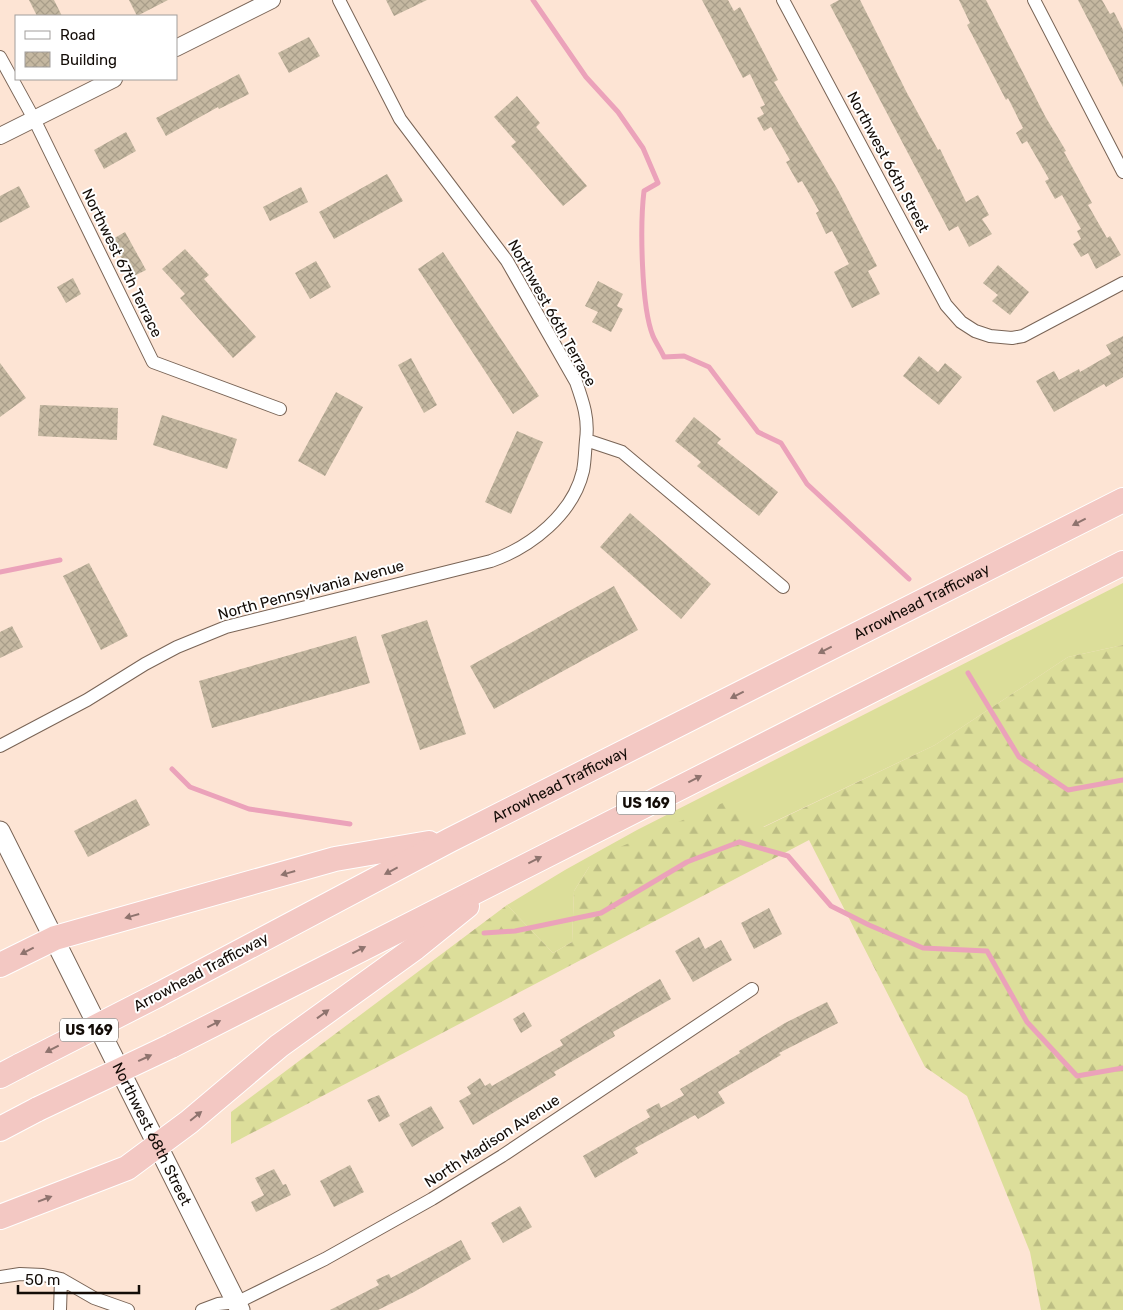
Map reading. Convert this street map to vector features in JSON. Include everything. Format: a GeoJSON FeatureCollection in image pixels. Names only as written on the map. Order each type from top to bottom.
{"type":"FeatureCollection","features":[{"type":"Feature","properties":{"kind":"highway","name":"Arrowhead Trafficway"},"geometry":{"type":"LineString","coordinates":[[0,1076],[158,995],[450,840],[1123,500]]}},
{"type":"Feature","properties":{"kind":"highway","name":"US 169"},"geometry":{"type":"LineString","coordinates":[[0,1129],[171,1046],[1123,563]]}},
{"type":"Feature","properties":{"kind":"highway"},"geometry":{"type":"LineString","coordinates":[[0,965],[55,938],[335,860],[450,840]]}},
{"type":"Feature","properties":{"kind":"highway"},"geometry":{"type":"LineString","coordinates":[[0,1217],[127,1168],[279,1046],[415,948],[507,874]]}},
{"type":"Feature","properties":{"kind":"main road","name":"Northwest 68th Street"},"geometry":{"type":"LineString","coordinates":[[0,831],[242,1307]]}},
{"type":"Feature","properties":{"kind":"street"},"geometry":{"type":"LineString","coordinates":[[178,47],[272,0]]}},
{"type":"Feature","properties":{"kind":"street","name":"Northwest 66th Terrace"},"geometry":{"type":"LineString","coordinates":[[339,0],[400,119],[507,261],[571,374],[584,403],[588,425],[586,440]]}},
{"type":"Feature","properties":{"kind":"street","name":"Northwest 66th Street"},"geometry":{"type":"LineString","coordinates":[[783,0],[946,305],[961,322],[975,331],[1001,338],[1023,336],[1123,282]]}},
{"type":"Feature","properties":{"kind":"street"},"geometry":{"type":"LineString","coordinates":[[1034,0],[1123,172]]}},
{"type":"Feature","properties":{"kind":"street","name":"Northwest 67th Terrace"},"geometry":{"type":"LineString","coordinates":[[0,57],[34,119],[153,362],[280,409]]}},
{"type":"Feature","properties":{"kind":"street"},"geometry":{"type":"LineString","coordinates":[[0,136],[112,80]]}},
{"type":"Feature","properties":{"kind":"street"},"geometry":{"type":"LineString","coordinates":[[586,440],[622,452],[783,587]]}},
{"type":"Feature","properties":{"kind":"street","name":"North Pennsylvania Avenue"},"geometry":{"type":"LineString","coordinates":[[0,746],[87,700],[145,664],[226,627],[491,561],[524,546],[552,523],[567,504],[583,471],[586,440]]}},
{"type":"Feature","properties":{"kind":"street","name":"North Madison Avenue"},"geometry":{"type":"LineString","coordinates":[[202,1310],[218,1304],[242,1307],[432,1199],[502,1156],[752,988]]}},
{"type":"Feature","properties":{"kind":"street"},"geometry":{"type":"LineString","coordinates":[[0,1277],[28,1274],[61,1279],[75,1285],[94,1298],[128,1310]]}},
{"type":"Feature","properties":{"kind":"street"},"geometry":{"type":"LineString","coordinates":[[60,1310],[61,1279]]}},
{"type":"Feature","properties":{"kind":"green space"},"geometry":{"type":"Polygon","coordinates":[[[1123,583],[1123,645],[1068,657],[935,745],[763,827],[589,867],[574,891],[572,942],[553,953],[507,905],[637,830],[1123,583]]]}},
{"type":"Feature","properties":{"kind":"green space"},"geometry":{"type":"Polygon","coordinates":[[[1123,645],[1123,1310],[1041,1310],[1030,1252],[967,1096],[925,1067],[809,840],[231,1144],[231,1112],[507,905],[553,953],[572,942],[574,891],[589,867],[613,850],[732,799],[764,827],[935,745],[1068,657],[1123,645]]]}},
{"type":"Feature","properties":{"kind":"building"},"geometry":{"type":"Polygon","coordinates":[[[29,0],[54,0],[62,15],[36,15],[29,0]]]}},
{"type":"Feature","properties":{"kind":"building"},"geometry":{"type":"Polygon","coordinates":[[[129,0],[168,0],[139,15],[136,15],[129,0]]]}},
{"type":"Feature","properties":{"kind":"building"},"geometry":{"type":"Polygon","coordinates":[[[386,0],[427,0],[394,16],[386,0]]]}},
{"type":"Feature","properties":{"kind":"building"},"geometry":{"type":"Polygon","coordinates":[[[702,0],[728,0],[734,11],[740,7],[778,80],[774,82],[838,190],[877,266],[868,271],[880,294],[852,308],[834,272],[849,264],[832,231],[826,234],[816,213],[819,211],[802,181],[798,183],[786,162],[790,160],[771,127],[764,131],[757,118],[764,114],[760,107],[765,105],[750,74],[743,78],[702,0]]]}},
{"type":"Feature","properties":{"kind":"building"},"geometry":{"type":"Polygon","coordinates":[[[839,0],[860,0],[907,93],[938,150],[940,149],[966,202],[978,195],[989,215],[982,219],[992,234],[969,247],[958,226],[949,231],[830,5],[839,0]]]}},
{"type":"Feature","properties":{"kind":"building"},"geometry":{"type":"Polygon","coordinates":[[[959,0],[986,0],[1092,203],[1088,205],[1107,238],[1110,236],[1121,255],[1096,269],[1088,253],[1081,257],[1073,244],[1081,239],[1077,231],[1081,229],[1062,195],[1055,199],[1045,181],[1049,179],[1027,141],[1022,144],[1016,133],[1023,128],[1008,98],[1006,100],[967,25],[970,23],[959,0]]]}},
{"type":"Feature","properties":{"kind":"building"},"geometry":{"type":"Polygon","coordinates":[[[1078,0],[1102,0],[1110,14],[1114,12],[1123,30],[1123,87],[1078,0]]]}},
{"type":"Feature","properties":{"kind":"building"},"geometry":{"type":"Polygon","coordinates":[[[309,37],[320,56],[289,73],[278,53],[309,37]]]}},
{"type":"Feature","properties":{"kind":"building"},"geometry":{"type":"Polygon","coordinates":[[[239,74],[249,94],[219,109],[218,107],[166,136],[156,118],[239,74]]]}},
{"type":"Feature","properties":{"kind":"building"},"geometry":{"type":"Polygon","coordinates":[[[517,96],[540,123],[536,127],[587,186],[563,206],[511,146],[516,142],[494,117],[517,96]]]}},
{"type":"Feature","properties":{"kind":"building"},"geometry":{"type":"Polygon","coordinates":[[[126,132],[136,151],[104,169],[94,150],[126,132]]]}},
{"type":"Feature","properties":{"kind":"building"},"geometry":{"type":"Polygon","coordinates":[[[387,174],[403,201],[334,239],[319,212],[387,174]]]}},
{"type":"Feature","properties":{"kind":"building"},"geometry":{"type":"Polygon","coordinates":[[[19,186],[30,207],[0,223],[0,196],[19,186]]]}},
{"type":"Feature","properties":{"kind":"building"},"geometry":{"type":"Polygon","coordinates":[[[301,187],[308,202],[270,221],[263,207],[301,187]]]}},
{"type":"Feature","properties":{"kind":"building"},"geometry":{"type":"Polygon","coordinates":[[[125,232],[146,270],[132,277],[111,240],[125,232]]]}},
{"type":"Feature","properties":{"kind":"building"},"geometry":{"type":"Polygon","coordinates":[[[185,249],[209,275],[204,279],[256,337],[233,358],[180,298],[185,294],[162,269],[185,249]]]}},
{"type":"Feature","properties":{"kind":"building"},"geometry":{"type":"Polygon","coordinates":[[[443,252],[539,396],[513,414],[418,269],[443,252]]]}},
{"type":"Feature","properties":{"kind":"building"},"geometry":{"type":"Polygon","coordinates":[[[316,261],[331,287],[310,299],[295,273],[316,261]]]}},
{"type":"Feature","properties":{"kind":"building"},"geometry":{"type":"Polygon","coordinates":[[[998,265],[1029,292],[1010,315],[992,301],[998,295],[983,283],[998,265]]]}},
{"type":"Feature","properties":{"kind":"building"},"geometry":{"type":"Polygon","coordinates":[[[73,278],[81,294],[66,303],[57,287],[73,278]]]}},
{"type":"Feature","properties":{"kind":"building"},"geometry":{"type":"Polygon","coordinates":[[[598,281],[623,294],[617,306],[623,309],[611,332],[592,322],[598,312],[585,306],[598,281]]]}},
{"type":"Feature","properties":{"kind":"building"},"geometry":{"type":"Polygon","coordinates":[[[1123,336],[1123,377],[1106,387],[1104,384],[1054,412],[1036,381],[1054,371],[1059,380],[1079,369],[1080,372],[1111,354],[1106,345],[1123,336]]]}},
{"type":"Feature","properties":{"kind":"building"},"geometry":{"type":"Polygon","coordinates":[[[919,356],[938,372],[945,363],[962,377],[939,405],[903,376],[919,356]]]}},
{"type":"Feature","properties":{"kind":"building"},"geometry":{"type":"Polygon","coordinates":[[[411,358],[437,405],[424,413],[398,365],[411,358]]]}},
{"type":"Feature","properties":{"kind":"building"},"geometry":{"type":"Polygon","coordinates":[[[0,363],[26,398],[0,417],[0,363]]]}},
{"type":"Feature","properties":{"kind":"building"},"geometry":{"type":"Polygon","coordinates":[[[336,392],[363,407],[325,476],[298,461],[336,392]]]}},
{"type":"Feature","properties":{"kind":"building"},"geometry":{"type":"Polygon","coordinates":[[[40,405],[118,408],[117,440],[38,436],[40,405]]]}},
{"type":"Feature","properties":{"kind":"building"},"geometry":{"type":"Polygon","coordinates":[[[162,415],[237,439],[227,469],[153,445],[162,415]]]}},
{"type":"Feature","properties":{"kind":"building"},"geometry":{"type":"Polygon","coordinates":[[[694,417],[721,439],[717,443],[778,492],[759,516],[697,466],[701,462],[675,441],[694,417]]]}},
{"type":"Feature","properties":{"kind":"building"},"geometry":{"type":"Polygon","coordinates":[[[517,431],[543,442],[511,514],[485,502],[517,431]]]}},
{"type":"Feature","properties":{"kind":"building"},"geometry":{"type":"Polygon","coordinates":[[[630,513],[711,584],[681,619],[600,547],[630,513]]]}},
{"type":"Feature","properties":{"kind":"building"},"geometry":{"type":"Polygon","coordinates":[[[89,563],[128,636],[101,650],[63,576],[89,563]]]}},
{"type":"Feature","properties":{"kind":"building"},"geometry":{"type":"Polygon","coordinates":[[[614,586],[638,630],[494,709],[470,666],[614,586]]]}},
{"type":"Feature","properties":{"kind":"building"},"geometry":{"type":"Polygon","coordinates":[[[427,620],[466,734],[420,750],[381,635],[427,620]]]}},
{"type":"Feature","properties":{"kind":"building"},"geometry":{"type":"Polygon","coordinates":[[[12,626],[23,647],[0,658],[0,632],[12,626]]]}},
{"type":"Feature","properties":{"kind":"building"},"geometry":{"type":"Polygon","coordinates":[[[356,636],[370,683],[212,728],[199,681],[356,636]]]}},
{"type":"Feature","properties":{"kind":"building"},"geometry":{"type":"Polygon","coordinates":[[[136,799],[150,825],[88,857],[74,831],[136,799]]]}},
{"type":"Feature","properties":{"kind":"building"},"geometry":{"type":"Polygon","coordinates":[[[769,908],[782,934],[754,949],[741,923],[769,908]]]}},
{"type":"Feature","properties":{"kind":"building"},"geometry":{"type":"Polygon","coordinates":[[[699,937],[705,949],[721,940],[732,960],[693,982],[675,951],[699,937]]]}},
{"type":"Feature","properties":{"kind":"building"},"geometry":{"type":"Polygon","coordinates":[[[660,979],[671,999],[613,1032],[615,1036],[554,1072],[556,1075],[473,1125],[459,1101],[471,1094],[467,1087],[480,1078],[485,1086],[490,1083],[492,1086],[563,1045],[560,1040],[660,979]]]}},
{"type":"Feature","properties":{"kind":"building"},"geometry":{"type":"Polygon","coordinates":[[[827,1002],[838,1023],[779,1053],[781,1055],[718,1092],[725,1103],[698,1119],[695,1115],[635,1148],[638,1153],[595,1178],[583,1156],[650,1117],[646,1110],[659,1103],[661,1108],[684,1095],[680,1089],[740,1053],[739,1051],[785,1023],[827,1002]]]}},
{"type":"Feature","properties":{"kind":"building"},"geometry":{"type":"Polygon","coordinates":[[[524,1012],[532,1026],[521,1033],[513,1019],[524,1012]]]}},
{"type":"Feature","properties":{"kind":"building"},"geometry":{"type":"Polygon","coordinates":[[[379,1095],[390,1116],[379,1122],[367,1100],[379,1095]]]}},
{"type":"Feature","properties":{"kind":"building"},"geometry":{"type":"Polygon","coordinates":[[[431,1106],[444,1128],[412,1147],[399,1124],[431,1106]]]}},
{"type":"Feature","properties":{"kind":"building"},"geometry":{"type":"Polygon","coordinates":[[[350,1165],[364,1192],[334,1207],[320,1181],[350,1165]]]}},
{"type":"Feature","properties":{"kind":"building"},"geometry":{"type":"Polygon","coordinates":[[[274,1169],[283,1185],[286,1184],[291,1195],[256,1212],[251,1202],[264,1195],[255,1178],[274,1169]]]}},
{"type":"Feature","properties":{"kind":"building"},"geometry":{"type":"Polygon","coordinates":[[[520,1206],[532,1227],[503,1243],[491,1223],[520,1206]]]}},
{"type":"Feature","properties":{"kind":"building"},"geometry":{"type":"Polygon","coordinates":[[[461,1240],[471,1259],[414,1292],[378,1310],[330,1310],[379,1285],[376,1280],[389,1274],[391,1278],[461,1240]]]}},
{"type":"Feature","properties":{"kind":"waterway"},"geometry":{"type":"LineString","coordinates":[[533,0],[586,77],[618,112],[643,148],[658,183],[644,191],[642,265],[649,323],[653,336],[664,357],[684,356],[709,367],[758,432],[781,443],[807,484],[909,579]]}},
{"type":"Feature","properties":{"kind":"waterway"},"geometry":{"type":"LineString","coordinates":[[0,572],[60,560]]}},
{"type":"Feature","properties":{"kind":"waterway"},"geometry":{"type":"LineString","coordinates":[[968,673],[1019,757],[1068,790],[1123,780]]}},
{"type":"Feature","properties":{"kind":"waterway"},"geometry":{"type":"LineString","coordinates":[[172,769],[190,787],[249,809],[350,824]]}},
{"type":"Feature","properties":{"kind":"waterway"},"geometry":{"type":"LineString","coordinates":[[484,933],[515,931],[601,913],[687,862],[739,842],[788,856],[831,906],[869,925],[923,948],[987,951],[1027,1022],[1077,1076],[1123,1068]]}}]}
